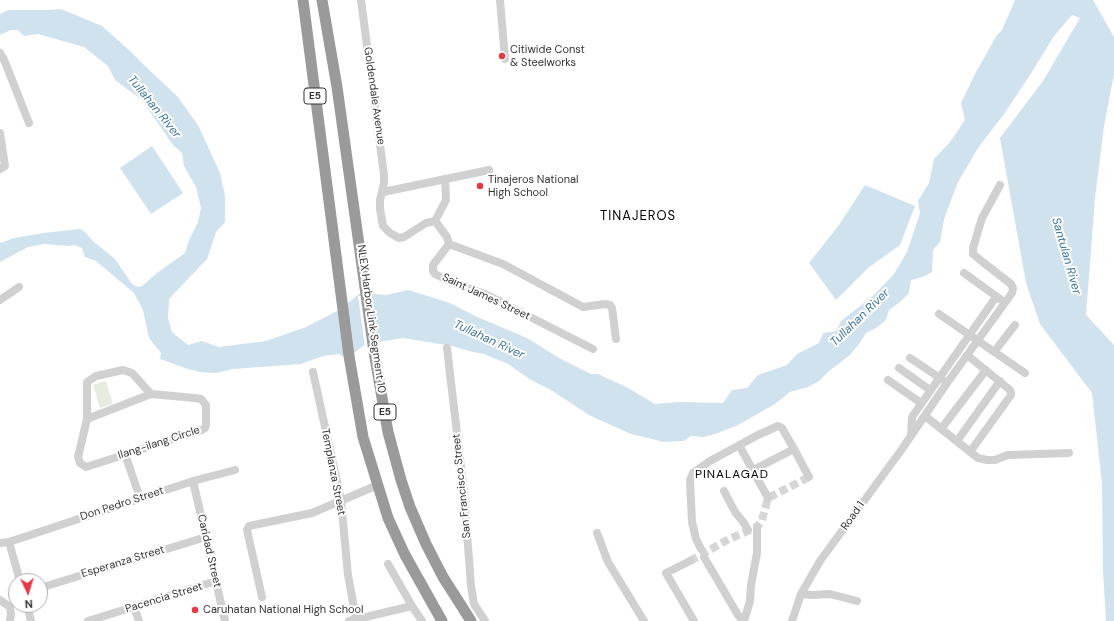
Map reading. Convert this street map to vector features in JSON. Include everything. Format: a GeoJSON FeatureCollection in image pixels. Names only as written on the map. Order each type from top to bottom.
{"type":"FeatureCollection","features":[{"type":"Feature","properties":{"kind":"highway","name":"E5"},"geometry":{"type":"LineString","coordinates":[[303,0],[349,356],[364,437],[388,518],[404,555],[442,621]]}},
{"type":"Feature","properties":{"kind":"highway","name":"NLEX Harbor Link Segment 10"},"geometry":{"type":"LineString","coordinates":[[322,0],[337,87],[374,352],[388,432],[401,480],[423,538],[443,577],[471,621]]}},
{"type":"Feature","properties":{"kind":"street","name":"Goldendale Avenue"},"geometry":{"type":"LineString","coordinates":[[361,0],[382,154],[384,175],[383,192]]}},
{"type":"Feature","properties":{"kind":"street"},"geometry":{"type":"LineString","coordinates":[[500,0],[505,59]]}},
{"type":"Feature","properties":{"kind":"street"},"geometry":{"type":"LineString","coordinates":[[0,53],[29,123]]}},
{"type":"Feature","properties":{"kind":"street"},"geometry":{"type":"LineString","coordinates":[[0,133],[5,166],[0,169]]}},
{"type":"Feature","properties":{"kind":"street"},"geometry":{"type":"LineString","coordinates":[[435,222],[426,223],[404,237],[399,238],[390,233],[383,226],[380,209],[380,200],[383,192],[489,170]]}},
{"type":"Feature","properties":{"kind":"street"},"geometry":{"type":"LineString","coordinates":[[435,222],[446,200],[445,179]]}},
{"type":"Feature","properties":{"kind":"street","name":"Road 1"},"geometry":{"type":"LineString","coordinates":[[792,621],[801,594],[820,561],[925,416],[1004,302],[1012,293],[1013,288],[1011,284],[973,254],[973,248],[982,218],[1000,185]]}},
{"type":"Feature","properties":{"kind":"street"},"geometry":{"type":"LineString","coordinates":[[435,222],[447,237],[448,244],[504,264],[583,307],[605,304],[610,305],[612,308],[616,339]]}},
{"type":"Feature","properties":{"kind":"street","name":"Saint James Street"},"geometry":{"type":"LineString","coordinates":[[448,244],[433,265],[432,271],[435,274],[456,284],[485,294],[593,349]]}},
{"type":"Feature","properties":{"kind":"street"},"geometry":{"type":"LineString","coordinates":[[964,273],[1004,302]]}},
{"type":"Feature","properties":{"kind":"street"},"geometry":{"type":"LineString","coordinates":[[0,300],[19,287]]}},
{"type":"Feature","properties":{"kind":"street"},"geometry":{"type":"LineString","coordinates":[[911,435],[912,417],[996,296]]}},
{"type":"Feature","properties":{"kind":"street"},"geometry":{"type":"LineString","coordinates":[[939,314],[1025,373]]}},
{"type":"Feature","properties":{"kind":"street"},"geometry":{"type":"LineString","coordinates":[[994,352],[1015,325]]}},
{"type":"Feature","properties":{"kind":"street","name":"San Francisco Street"},"geometry":{"type":"LineString","coordinates":[[447,348],[464,493],[471,586],[474,604],[485,621]]}},
{"type":"Feature","properties":{"kind":"street"},"geometry":{"type":"LineString","coordinates":[[967,355],[1010,390],[1011,395],[970,452]]}},
{"type":"Feature","properties":{"kind":"street"},"geometry":{"type":"LineString","coordinates":[[910,358],[947,383]]}},
{"type":"Feature","properties":{"kind":"street"},"geometry":{"type":"LineString","coordinates":[[899,368],[930,390]]}},
{"type":"Feature","properties":{"kind":"street","name":"Ilang-ilang Circle"},"geometry":{"type":"LineString","coordinates":[[87,419],[151,394],[201,399],[206,405],[206,425],[202,430],[86,467],[80,463],[78,457],[87,419],[87,382],[96,376],[123,370],[132,373],[151,394]]}},
{"type":"Feature","properties":{"kind":"street"},"geometry":{"type":"LineString","coordinates":[[941,429],[986,370]]}},
{"type":"Feature","properties":{"kind":"street","name":"Templanza Street"},"geometry":{"type":"LineString","coordinates":[[313,372],[341,500],[352,620]]}},
{"type":"Feature","properties":{"kind":"street"},"geometry":{"type":"LineString","coordinates":[[888,380],[921,403]]}},
{"type":"Feature","properties":{"kind":"street"},"geometry":{"type":"LineString","coordinates":[[957,441],[1000,381]]}},
{"type":"Feature","properties":{"kind":"street"},"geometry":{"type":"LineString","coordinates":[[925,416],[978,458],[995,460],[1008,455],[1069,453]]}},
{"type":"Feature","properties":{"kind":"street"},"geometry":{"type":"LineString","coordinates":[[743,621],[702,553],[696,539],[692,522],[690,480],[692,473],[710,460],[778,426],[782,428],[809,477]]}},
{"type":"Feature","properties":{"kind":"street"},"geometry":{"type":"LineString","coordinates":[[739,445],[768,498]]}},
{"type":"Feature","properties":{"kind":"street"},"geometry":{"type":"LineString","coordinates":[[753,470],[794,449]]}},
{"type":"Feature","properties":{"kind":"street"},"geometry":{"type":"LineString","coordinates":[[125,454],[140,498]]}},
{"type":"Feature","properties":{"kind":"street","name":"Don Pedro Street"},"geometry":{"type":"LineString","coordinates":[[4,542],[193,481],[236,470]]}},
{"type":"Feature","properties":{"kind":"street","name":"Caridad Street"},"geometry":{"type":"LineString","coordinates":[[193,481],[225,621]]}},
{"type":"Feature","properties":{"kind":"street"},"geometry":{"type":"LineString","coordinates":[[262,597],[247,530],[249,526],[312,512],[373,487]]}},
{"type":"Feature","properties":{"kind":"street"},"geometry":{"type":"LineString","coordinates":[[724,491],[735,512],[748,530]]}},
{"type":"Feature","properties":{"kind":"street"},"geometry":{"type":"LineString","coordinates":[[743,621],[750,601],[751,585],[757,553],[756,527]]}},
{"type":"Feature","properties":{"kind":"street"},"geometry":{"type":"LineString","coordinates":[[597,533],[608,562],[644,621]]}},
{"type":"Feature","properties":{"kind":"street","name":"Esperanza Street"},"geometry":{"type":"LineString","coordinates":[[48,585],[206,536]]}},
{"type":"Feature","properties":{"kind":"street"},"geometry":{"type":"LineString","coordinates":[[4,542],[17,573]]}},
{"type":"Feature","properties":{"kind":"street"},"geometry":{"type":"LineString","coordinates":[[690,561],[666,573],[694,621]]}},
{"type":"Feature","properties":{"kind":"street"},"geometry":{"type":"LineString","coordinates":[[388,564],[422,621]]}},
{"type":"Feature","properties":{"kind":"street","name":"Pacencia Street"},"geometry":{"type":"LineString","coordinates":[[88,621],[216,581]]}},
{"type":"Feature","properties":{"kind":"street"},"geometry":{"type":"LineString","coordinates":[[801,594],[830,594],[857,601]]}},
{"type":"Feature","properties":{"kind":"street"},"geometry":{"type":"LineString","coordinates":[[0,600],[10,607],[10,621]]}},
{"type":"Feature","properties":{"kind":"street"},"geometry":{"type":"LineString","coordinates":[[352,620],[412,606]]}},
{"type":"Feature","properties":{"kind":"street"},"geometry":{"type":"LineString","coordinates":[[134,607],[139,621]]}},
{"type":"Feature","properties":{"kind":"shaded area"},"geometry":{"type":"Polygon","coordinates":[[[106,381],[113,404],[100,408],[93,385],[106,381]]]}},
{"type":"Feature","properties":{"kind":"water"},"geometry":{"type":"Polygon","coordinates":[[[1015,0],[1093,0],[1114,37],[1114,74],[1104,126],[1095,198],[1086,315],[1114,345],[1114,621],[1106,621],[1103,570],[1102,483],[1092,393],[1040,324],[1026,283],[1000,138],[1043,81],[1080,18],[1072,15],[1054,36],[1004,114],[978,148],[958,182],[944,219],[940,242],[933,250],[932,272],[923,277],[911,280],[909,293],[889,310],[886,320],[876,328],[866,333],[850,355],[829,371],[819,381],[808,387],[790,392],[775,404],[738,425],[703,437],[691,436],[684,441],[664,442],[631,434],[589,415],[551,390],[531,380],[508,364],[484,354],[452,346],[403,338],[366,344],[350,356],[342,356],[339,354],[323,356],[301,364],[233,369],[216,373],[200,372],[160,359],[161,353],[149,338],[143,310],[134,293],[96,261],[85,257],[82,248],[74,245],[44,244],[28,247],[0,262],[0,243],[14,238],[80,229],[115,259],[132,284],[138,287],[142,286],[185,253],[189,240],[198,222],[201,208],[196,187],[184,166],[182,153],[173,145],[142,100],[115,80],[108,66],[84,47],[38,34],[24,36],[18,30],[11,30],[0,35],[0,14],[9,10],[61,9],[102,26],[177,96],[198,125],[220,173],[225,196],[225,222],[216,232],[207,259],[169,299],[168,318],[172,332],[188,345],[202,341],[219,347],[266,341],[306,327],[341,309],[359,294],[386,295],[408,290],[450,303],[475,316],[527,338],[559,358],[591,374],[598,374],[628,388],[655,404],[678,402],[723,403],[732,390],[747,388],[758,375],[787,365],[797,354],[819,343],[823,333],[836,331],[841,321],[874,295],[894,274],[907,252],[920,213],[918,201],[929,183],[934,159],[950,142],[965,120],[961,103],[976,72],[997,35],[1002,30],[1015,0]]]}},
{"type":"Feature","properties":{"kind":"water"},"geometry":{"type":"Polygon","coordinates":[[[152,146],[183,193],[151,214],[120,168],[152,146]]]}},
{"type":"Feature","properties":{"kind":"water"},"geometry":{"type":"Polygon","coordinates":[[[865,185],[915,206],[900,245],[868,268],[836,300],[809,263],[839,225],[865,185]]]}},
{"type":"Feature","properties":{"kind":"pier"},"geometry":{"type":"Polygon","coordinates":[[[358,296],[362,296],[369,346],[365,347],[358,296]]]}},
{"type":"Feature","properties":{"kind":"tunnel"},"geometry":{"type":"LineString","coordinates":[[690,561],[729,539],[757,527],[762,520],[768,498],[809,477]]}},
{"type":"Feature","properties":{"kind":"place","name":"Citiwide Const & Steelworks"},"geometry":{"type":"Point","coordinates":[502,56]}},
{"type":"Feature","properties":{"kind":"place","name":"Tinajeros National High School"},"geometry":{"type":"Point","coordinates":[480,186]}},
{"type":"Feature","properties":{"kind":"place","name":"Caruhatan National High School"},"geometry":{"type":"Point","coordinates":[195,610]}},
{"type":"Feature","properties":{"kind":"district","name":"TINAJEROS"},"geometry":{"type":"Point","coordinates":[638,217]}},
{"type":"Feature","properties":{"kind":"district","name":"PINALAGAD"},"geometry":{"type":"Point","coordinates":[732,475]}},
{"type":"Feature","properties":{"kind":"water label","name":"Tullahan River"},"geometry":{"type":"Point","coordinates":[154,107]}},
{"type":"Feature","properties":{"kind":"water label","name":"Santulan River"},"geometry":{"type":"Point","coordinates":[1066,256]}},
{"type":"Feature","properties":{"kind":"water label","name":"Tullahan River"},"geometry":{"type":"Point","coordinates":[860,318]}},
{"type":"Feature","properties":{"kind":"water label","name":"Tullahan River"},"geometry":{"type":"Point","coordinates":[489,340]}}]}
